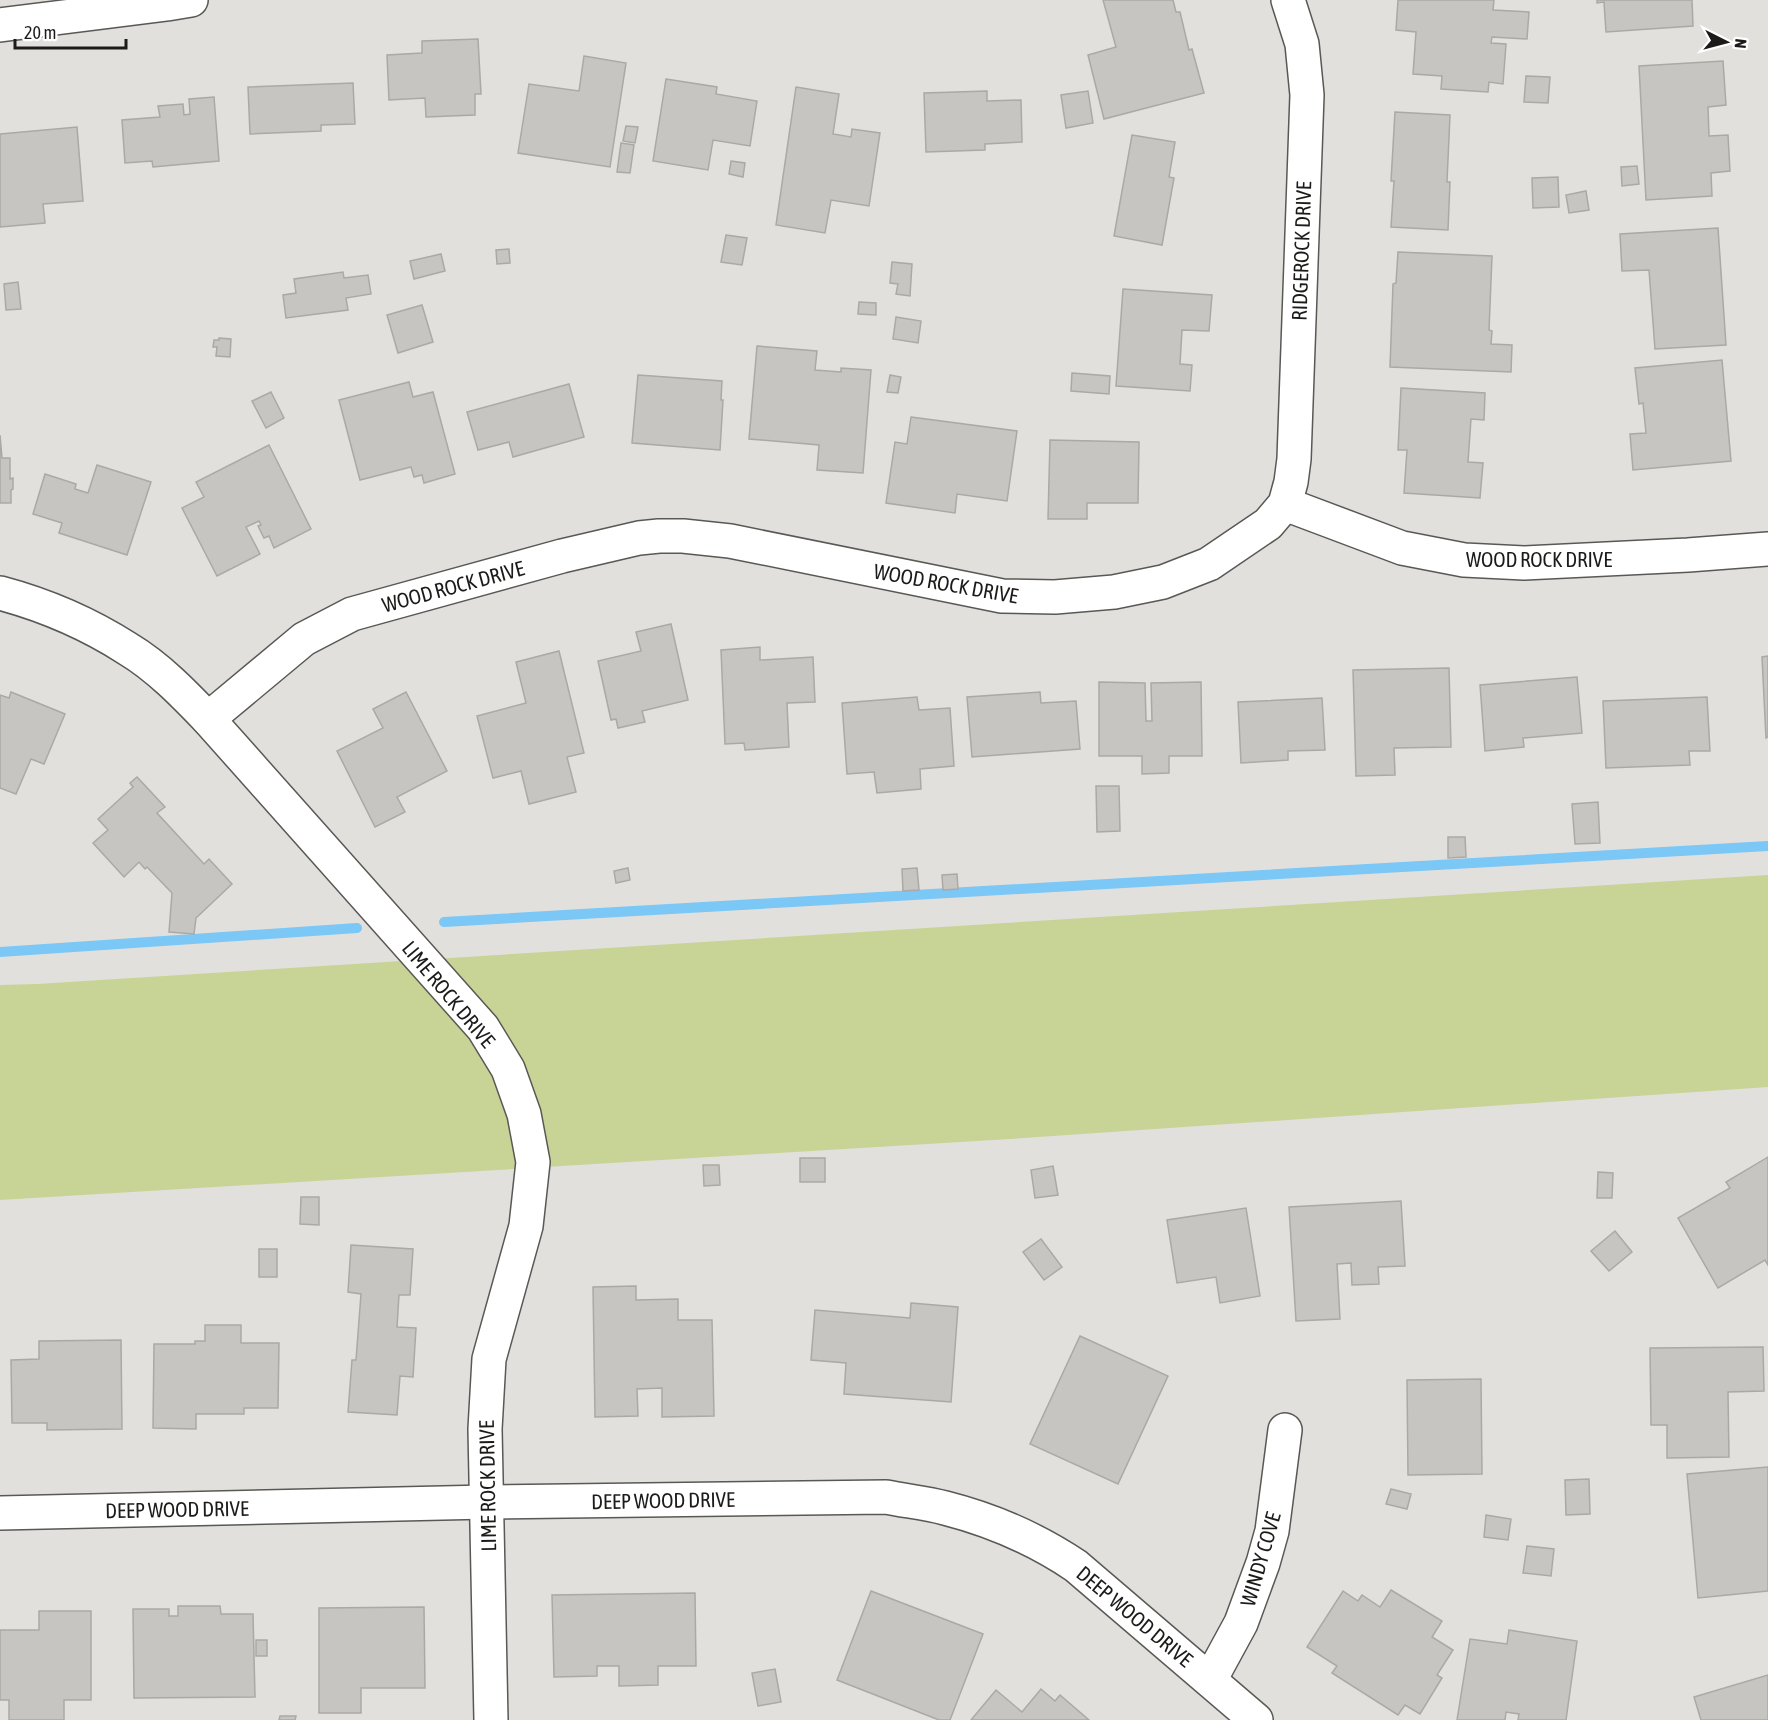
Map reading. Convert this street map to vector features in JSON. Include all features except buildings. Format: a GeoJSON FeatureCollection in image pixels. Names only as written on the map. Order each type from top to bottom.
{"type":"FeatureCollection","features":[{"type":"Feature","properties":{"kind":"street"},"geometry":{"type":"LineString","coordinates":[[0,25],[191,0]]}},
{"type":"Feature","properties":{"kind":"street","name":"RIDGEROCK DRIVE"},"geometry":{"type":"LineString","coordinates":[[1285,504],[1294,459],[1307,95],[1302,44],[1288,0]]}},
{"type":"Feature","properties":{"kind":"street","name":"WOOD ROCK DRIVE"},"geometry":{"type":"LineString","coordinates":[[208,719],[304,639],[352,614],[562,556],[639,538],[683,536],[730,541],[1002,596],[1055,597],[1114,592],[1163,582],[1209,564],[1268,524],[1285,504],[1402,548],[1464,560],[1524,563],[1768,549]]}},
{"type":"Feature","properties":{"kind":"street","name":"LIME ROCK DRIVE"},"geometry":{"type":"LineString","coordinates":[[0,593],[74,619],[129,649],[177,687],[483,1028],[508,1069],[524,1114],[533,1162],[526,1226],[489,1359],[485,1429],[491,1720]]}},
{"type":"Feature","properties":{"kind":"street","name":"WINDY COVE"},"geometry":{"type":"LineString","coordinates":[[1210,1680],[1241,1623],[1263,1563],[1272,1532],[1285,1430]]}},
{"type":"Feature","properties":{"kind":"street","name":"DEEP WOOD DRIVE"},"geometry":{"type":"LineString","coordinates":[[0,1513],[487,1502],[886,1497],[944,1508],[1000,1525],[1053,1551],[1076,1566],[1256,1720]]}},
{"type":"Feature","properties":{"kind":"green space"},"geometry":{"type":"Polygon","coordinates":[[[1768,875],[1768,1087],[1010,1139],[0,1200],[0,985],[1768,875]]]}},
{"type":"Feature","properties":{"kind":"waterway"},"geometry":{"type":"LineString","coordinates":[[444,922],[1768,846]]}},
{"type":"Feature","properties":{"kind":"waterway"},"geometry":{"type":"LineString","coordinates":[[0,952],[357,928]]}}]}
